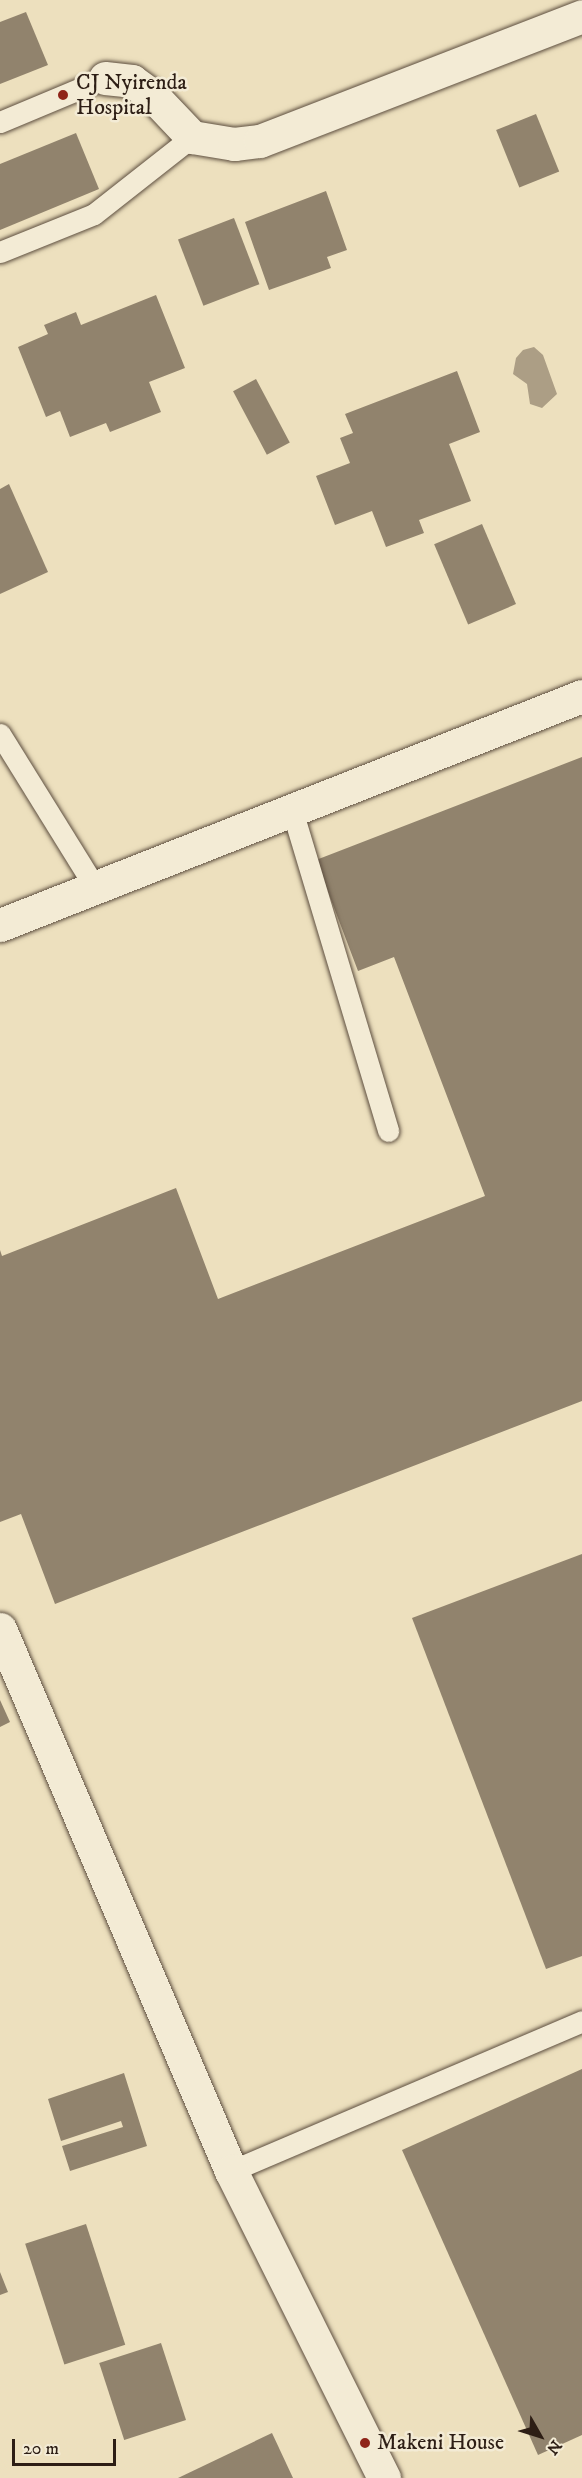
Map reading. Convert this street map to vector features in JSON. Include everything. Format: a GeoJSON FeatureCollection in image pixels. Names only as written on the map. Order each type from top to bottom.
{"type":"FeatureCollection","features":[{"type":"Feature","properties":{"kind":"street"},"geometry":{"type":"LineString","coordinates":[[105,78],[132,81],[155,98],[192,137],[234,144],[260,141],[582,16]]}},
{"type":"Feature","properties":{"kind":"street"},"geometry":{"type":"LineString","coordinates":[[0,925],[582,696]]}},
{"type":"Feature","properties":{"kind":"street"},"geometry":{"type":"LineString","coordinates":[[0,1629],[231,2171],[384,2478]]}},
{"type":"Feature","properties":{"kind":"lane"},"geometry":{"type":"LineString","coordinates":[[0,122],[105,78]]}},
{"type":"Feature","properties":{"kind":"lane"},"geometry":{"type":"LineString","coordinates":[[0,252],[94,214],[192,137]]}},
{"type":"Feature","properties":{"kind":"lane"},"geometry":{"type":"LineString","coordinates":[[0,734],[95,887]]}},
{"type":"Feature","properties":{"kind":"lane"},"geometry":{"type":"LineString","coordinates":[[292,810],[388,1131]]}},
{"type":"Feature","properties":{"kind":"lane"},"geometry":{"type":"LineString","coordinates":[[231,2171],[582,2021]]}},
{"type":"Feature","properties":{"kind":"shaded area"},"geometry":{"type":"Polygon","coordinates":[[[534,347],[543,355],[557,394],[542,408],[530,404],[527,384],[513,374],[516,358],[523,350],[534,347]]]}},
{"type":"Feature","properties":{"kind":"building"},"geometry":{"type":"Polygon","coordinates":[[[26,12],[48,65],[0,84],[0,22],[26,12]]]}},
{"type":"Feature","properties":{"kind":"building"},"geometry":{"type":"Polygon","coordinates":[[[536,114],[559,171],[519,188],[496,130],[536,114]]]}},
{"type":"Feature","properties":{"kind":"building"},"geometry":{"type":"Polygon","coordinates":[[[76,133],[99,189],[0,230],[0,164],[76,133]]]}},
{"type":"Feature","properties":{"kind":"building"},"geometry":{"type":"Polygon","coordinates":[[[326,191],[347,250],[327,257],[331,268],[269,290],[245,222],[326,191]]]}},
{"type":"Feature","properties":{"kind":"building"},"geometry":{"type":"Polygon","coordinates":[[[234,218],[259,284],[203,306],[178,240],[234,218]]]}},
{"type":"Feature","properties":{"kind":"building"},"geometry":{"type":"Polygon","coordinates":[[[156,295],[185,368],[149,382],[161,412],[110,432],[106,423],[70,437],[60,411],[46,417],[18,347],[48,334],[44,325],[76,312],[81,325],[156,295]]]}},
{"type":"Feature","properties":{"kind":"building"},"geometry":{"type":"Polygon","coordinates":[[[457,371],[480,432],[449,444],[471,501],[419,520],[424,533],[386,547],[372,511],[335,525],[316,476],[350,463],[340,438],[353,433],[345,414],[457,371]]]}},
{"type":"Feature","properties":{"kind":"building"},"geometry":{"type":"Polygon","coordinates":[[[256,379],[290,443],[267,455],[233,391],[256,379]]]}},
{"type":"Feature","properties":{"kind":"building"},"geometry":{"type":"Polygon","coordinates":[[[9,484],[48,572],[0,594],[0,489],[9,484]]]}},
{"type":"Feature","properties":{"kind":"building"},"geometry":{"type":"Polygon","coordinates":[[[482,524],[516,604],[468,624],[434,544],[482,524]]]}},
{"type":"Feature","properties":{"kind":"building"},"geometry":{"type":"Polygon","coordinates":[[[582,757],[582,1401],[55,1604],[21,1514],[0,1522],[0,1250],[2,1256],[176,1188],[218,1299],[485,1196],[394,957],[358,971],[316,860],[582,757]]]}},
{"type":"Feature","properties":{"kind":"building"},"geometry":{"type":"Polygon","coordinates":[[[582,1554],[582,1956],[546,1969],[412,1618],[582,1554]]]}},
{"type":"Feature","properties":{"kind":"building"},"geometry":{"type":"Polygon","coordinates":[[[0,1700],[10,1722],[0,1727],[0,1700]]]}},
{"type":"Feature","properties":{"kind":"building"},"geometry":{"type":"Polygon","coordinates":[[[582,2069],[582,2435],[538,2455],[402,2150],[582,2069]]]}},
{"type":"Feature","properties":{"kind":"building"},"geometry":{"type":"Polygon","coordinates":[[[124,2073],[147,2146],[70,2171],[62,2146],[123,2127],[121,2121],[61,2141],[48,2099],[124,2073]]]}},
{"type":"Feature","properties":{"kind":"building"},"geometry":{"type":"Polygon","coordinates":[[[86,2224],[125,2345],[64,2365],[25,2244],[86,2224]]]}},
{"type":"Feature","properties":{"kind":"building"},"geometry":{"type":"Polygon","coordinates":[[[0,2272],[8,2292],[0,2295],[0,2272]]]}},
{"type":"Feature","properties":{"kind":"building"},"geometry":{"type":"Polygon","coordinates":[[[161,2343],[186,2420],[124,2440],[99,2363],[161,2343]]]}},
{"type":"Feature","properties":{"kind":"building"},"geometry":{"type":"Polygon","coordinates":[[[272,2433],[293,2478],[178,2478],[272,2433]]]}},
{"type":"Feature","properties":{"kind":"place","name":"CJ Nyirenda Hospital"},"geometry":{"type":"Point","coordinates":[63,95]}},
{"type":"Feature","properties":{"kind":"place","name":"Makeni House"},"geometry":{"type":"Point","coordinates":[365,2443]}}]}
